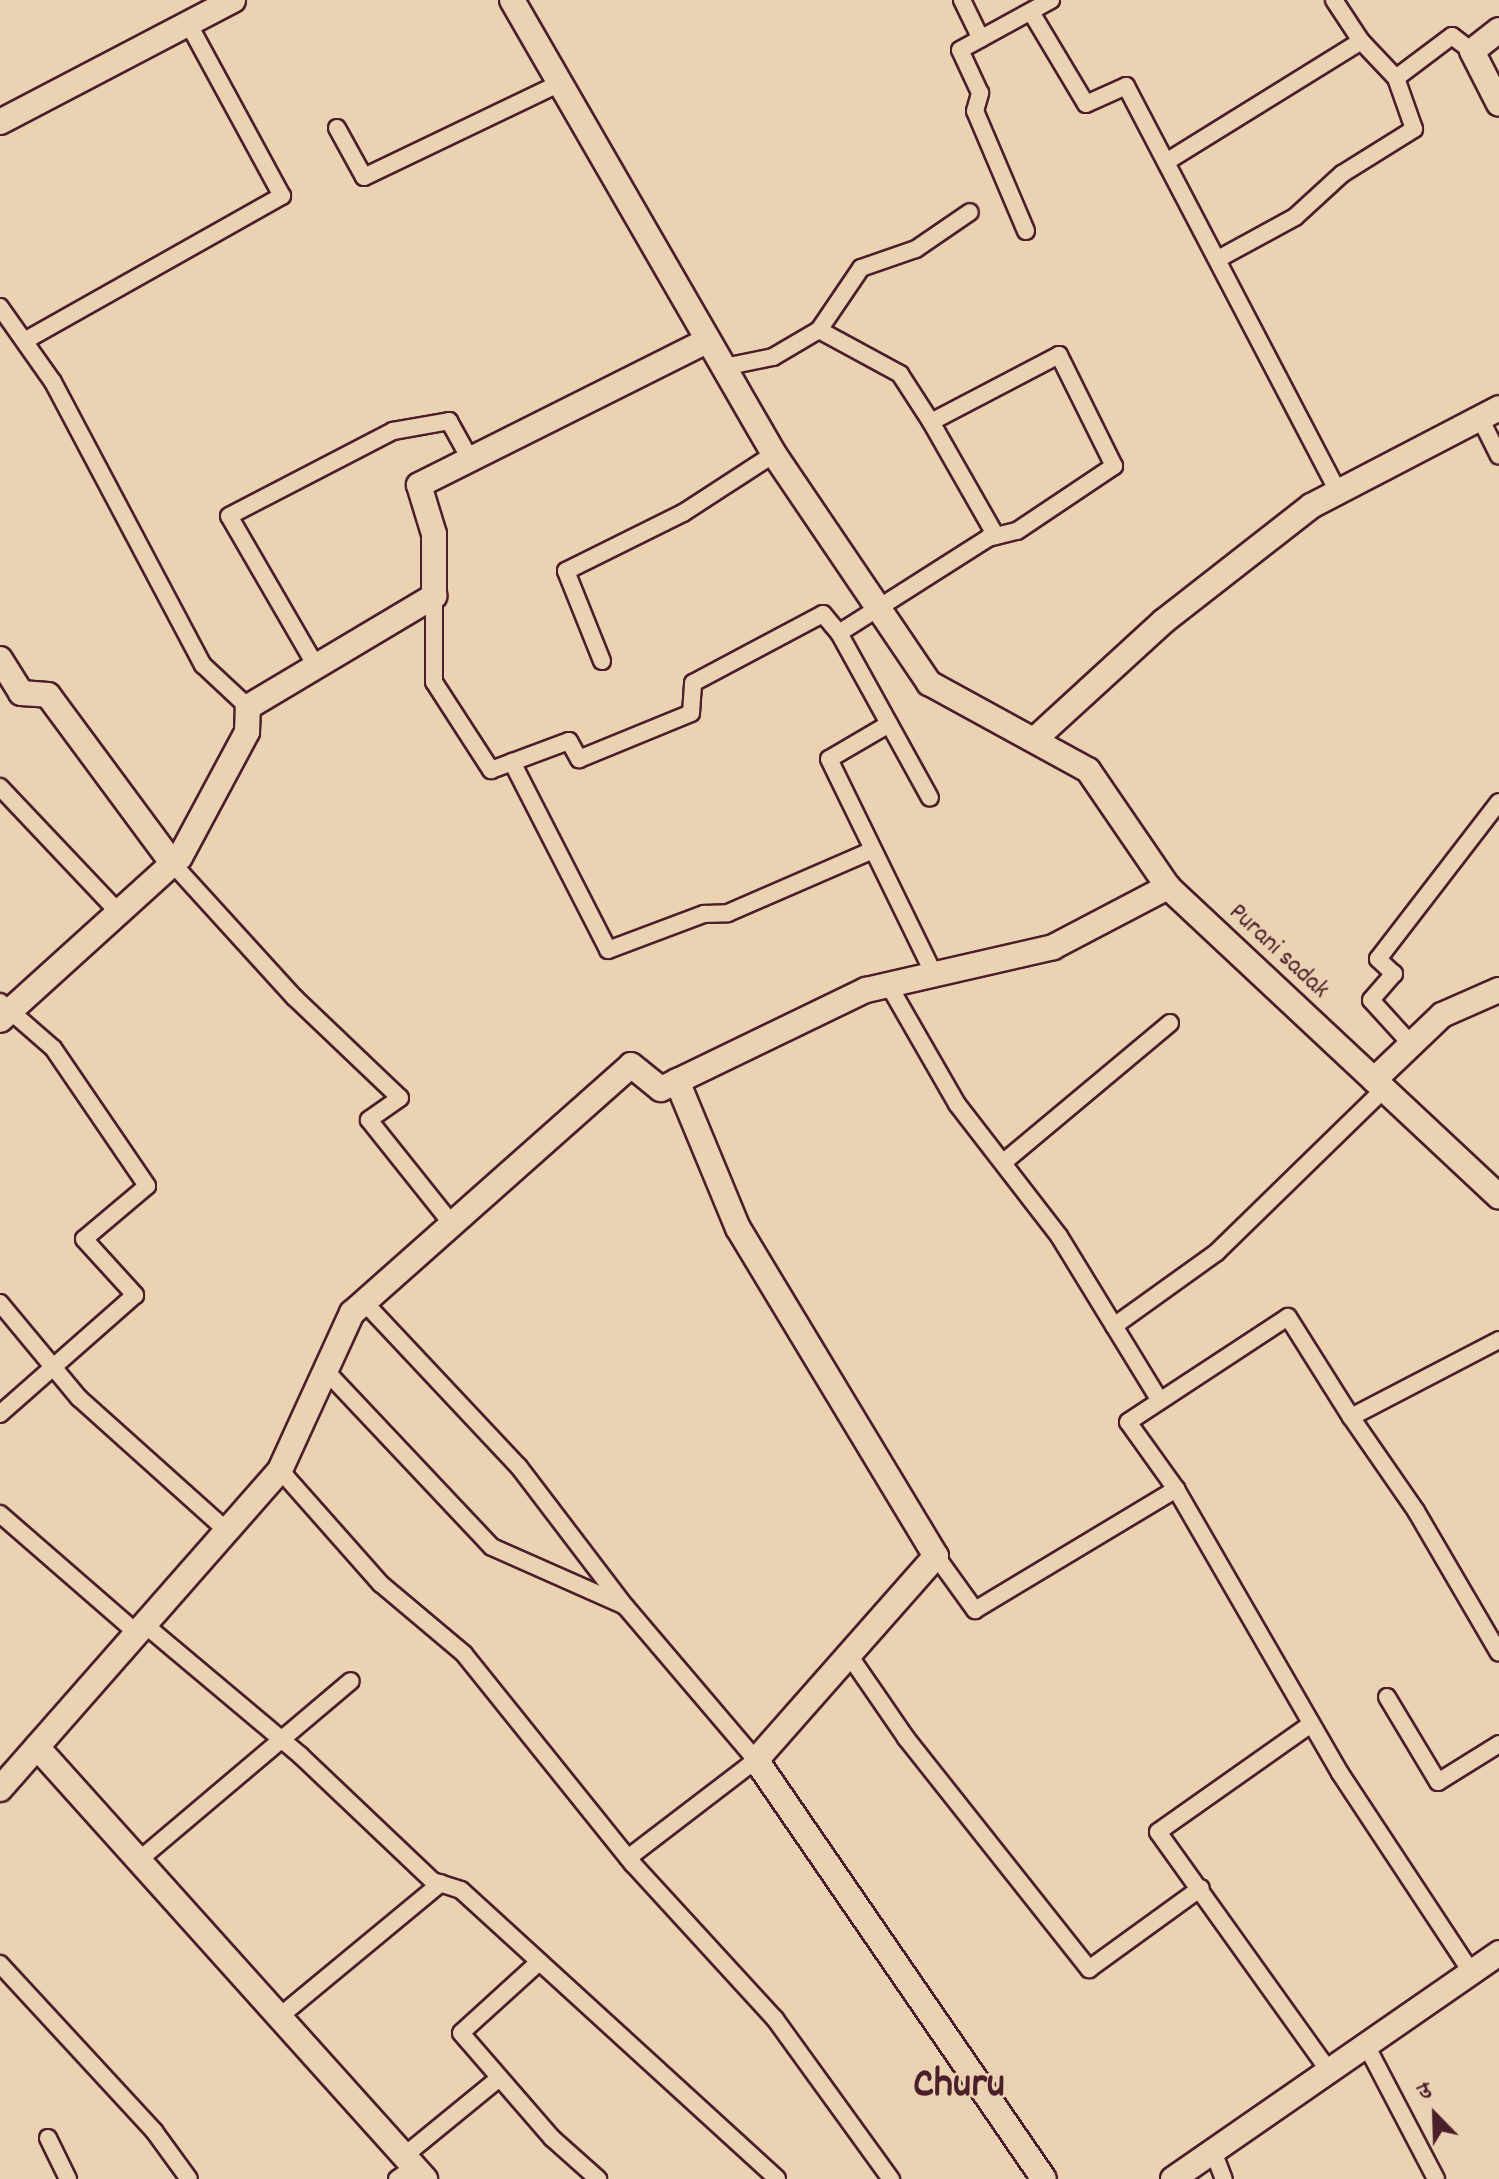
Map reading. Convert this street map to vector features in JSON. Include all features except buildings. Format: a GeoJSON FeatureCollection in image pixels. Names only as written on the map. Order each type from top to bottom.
{"type":"FeatureCollection","features":[{"type":"Feature","properties":{"kind":"street"},"geometry":{"type":"LineString","coordinates":[[0,122],[233,0]]}},
{"type":"Feature","properties":{"kind":"street","name":"Purani sadak"},"geometry":{"type":"LineString","coordinates":[[512,0],[774,454],[929,683],[1088,770],[1168,887],[1499,1197]]}},
{"type":"Feature","properties":{"kind":"street"},"geometry":{"type":"LineString","coordinates":[[962,0],[981,39]]}},
{"type":"Feature","properties":{"kind":"street"},"geometry":{"type":"LineString","coordinates":[[1026,231],[975,111],[980,93],[960,50],[1051,0]]}},
{"type":"Feature","properties":{"kind":"street"},"geometry":{"type":"LineString","coordinates":[[1218,259],[1295,217],[1342,174],[1414,129],[1396,78],[1361,41],[1334,0]]}},
{"type":"Feature","properties":{"kind":"street"},"geometry":{"type":"LineString","coordinates":[[1031,12],[1086,104],[1126,86],[1337,489]]}},
{"type":"Feature","properties":{"kind":"street"},"geometry":{"type":"LineString","coordinates":[[26,340],[282,196],[188,23]]}},
{"type":"Feature","properties":{"kind":"street"},"geometry":{"type":"LineString","coordinates":[[1472,51],[1499,30]]}},
{"type":"Feature","properties":{"kind":"street"},"geometry":{"type":"LineString","coordinates":[[1396,78],[1452,36],[1472,51],[1499,104]]}},
{"type":"Feature","properties":{"kind":"street"},"geometry":{"type":"LineString","coordinates":[[1166,162],[1361,41]]}},
{"type":"Feature","properties":{"kind":"street"},"geometry":{"type":"LineString","coordinates":[[337,128],[364,177],[560,83]]}},
{"type":"Feature","properties":{"kind":"street"},"geometry":{"type":"LineString","coordinates":[[724,367],[773,357],[819,330],[861,268],[916,249],[970,212]]}},
{"type":"Feature","properties":{"kind":"street"},"geometry":{"type":"LineString","coordinates":[[0,307],[26,340],[203,665],[248,707],[247,732],[173,864],[3,1011],[53,1048],[147,1186],[84,1239],[135,1295],[0,1414]]}},
{"type":"Feature","properties":{"kind":"street"},"geometry":{"type":"LineString","coordinates":[[819,330],[900,374],[996,536]]}},
{"type":"Feature","properties":{"kind":"street"},"geometry":{"type":"LineString","coordinates":[[708,340],[419,485],[434,534],[434,682],[491,770],[569,741],[579,759],[691,713],[693,683],[823,614],[839,633],[930,798]]}},
{"type":"Feature","properties":{"kind":"street"},"geometry":{"type":"LineString","coordinates":[[839,633],[996,536],[1017,531],[1114,466],[1059,355],[931,422]]}},
{"type":"Feature","properties":{"kind":"street"},"geometry":{"type":"LineString","coordinates":[[1034,740],[1175,612],[1337,489],[1489,413],[1499,456]]}},
{"type":"Feature","properties":{"kind":"street"},"geometry":{"type":"LineString","coordinates":[[316,666],[229,516],[393,431],[449,421],[470,459]]}},
{"type":"Feature","properties":{"kind":"street"},"geometry":{"type":"LineString","coordinates":[[602,661],[566,571],[683,513],[774,454]]}},
{"type":"Feature","properties":{"kind":"street"},"geometry":{"type":"LineString","coordinates":[[248,707],[434,596]]}},
{"type":"Feature","properties":{"kind":"street"},"geometry":{"type":"LineString","coordinates":[[0,659],[21,693],[48,695],[173,864],[294,997],[400,1098],[369,1120],[452,1224]]}},
{"type":"Feature","properties":{"kind":"street"},"geometry":{"type":"LineString","coordinates":[[889,724],[829,759],[934,974]]}},
{"type":"Feature","properties":{"kind":"street"},"geometry":{"type":"LineString","coordinates":[[512,762],[608,950],[704,914],[728,913],[873,850]]}},
{"type":"Feature","properties":{"kind":"street"},"geometry":{"type":"LineString","coordinates":[[0,787],[119,913]]}},
{"type":"Feature","properties":{"kind":"street"},"geometry":{"type":"LineString","coordinates":[[1410,1043],[1371,1000],[1394,974],[1378,959],[1499,802]]}},
{"type":"Feature","properties":{"kind":"street"},"geometry":{"type":"LineString","coordinates":[[0,1789],[280,1470],[352,1313],[631,1065],[661,1089],[888,984],[1053,947],[1168,887]]}},
{"type":"Feature","properties":{"kind":"street"},"geometry":{"type":"LineString","coordinates":[[888,984],[957,1104],[1005,1161],[1160,1401]]}},
{"type":"Feature","properties":{"kind":"street"},"geometry":{"type":"LineString","coordinates":[[1114,1326],[1217,1252],[1379,1084],[1410,1043],[1442,1015],[1499,990]]}},
{"type":"Feature","properties":{"kind":"street"},"geometry":{"type":"LineString","coordinates":[[1005,1161],[1170,1023]]}},
{"type":"Feature","properties":{"kind":"street"},"geometry":{"type":"LineString","coordinates":[[677,1081],[738,1228],[936,1556],[975,1610],[1176,1489]]}},
{"type":"Feature","properties":{"kind":"street"},"geometry":{"type":"LineString","coordinates":[[364,1302],[519,1467],[625,1606],[756,1760],[1044,2179]]}},
{"type":"Feature","properties":{"kind":"street"},"geometry":{"type":"LineString","coordinates":[[0,1303],[79,1398],[227,1531]]}},
{"type":"Feature","properties":{"kind":"street"},"geometry":{"type":"LineString","coordinates":[[1471,1972],[1311,1724],[1176,1489],[1128,1422],[1288,1317],[1351,1417],[1416,1511],[1499,1653]]}},
{"type":"Feature","properties":{"kind":"street"},"geometry":{"type":"LineString","coordinates":[[1351,1417],[1499,1340]]}},
{"type":"Feature","properties":{"kind":"street"},"geometry":{"type":"LineString","coordinates":[[325,1370],[492,1547],[625,1606]]}},
{"type":"Feature","properties":{"kind":"street"},"geometry":{"type":"LineString","coordinates":[[280,1470],[381,1584],[464,1654],[628,1858],[775,2019],[891,2179]]}},
{"type":"Feature","properties":{"kind":"street"},"geometry":{"type":"LineString","coordinates":[[0,1514],[286,1742],[441,1883],[461,1890],[777,2179]]}},
{"type":"Feature","properties":{"kind":"street"},"geometry":{"type":"LineString","coordinates":[[628,1858],[756,1760],[936,1556]]}},
{"type":"Feature","properties":{"kind":"street"},"geometry":{"type":"LineString","coordinates":[[849,1655],[906,1738],[1089,1969],[1201,1888]]}},
{"type":"Feature","properties":{"kind":"street"},"geometry":{"type":"LineString","coordinates":[[139,1860],[286,1742],[351,1681]]}},
{"type":"Feature","properties":{"kind":"street"},"geometry":{"type":"LineString","coordinates":[[1387,1697],[1438,1782],[1499,1744]]}},
{"type":"Feature","properties":{"kind":"street"},"geometry":{"type":"LineString","coordinates":[[1311,1724],[1158,1832],[1329,2071]]}},
{"type":"Feature","properties":{"kind":"street"},"geometry":{"type":"LineString","coordinates":[[37,1747],[279,2017],[410,2170],[498,2079]]}},
{"type":"Feature","properties":{"kind":"street"},"geometry":{"type":"LineString","coordinates":[[279,2017],[441,1883]]}},
{"type":"Feature","properties":{"kind":"street"},"geometry":{"type":"LineString","coordinates":[[1173,2179],[1499,1953]]}},
{"type":"Feature","properties":{"kind":"street"},"geometry":{"type":"LineString","coordinates":[[539,1962],[461,2033],[498,2079],[598,2179]]}},
{"type":"Feature","properties":{"kind":"street"},"geometry":{"type":"LineString","coordinates":[[0,1964],[154,2131],[189,2179]]}},
{"type":"Feature","properties":{"kind":"street"},"geometry":{"type":"LineString","coordinates":[[1366,2045],[1436,2179]]}},
{"type":"Feature","properties":{"kind":"street"},"geometry":{"type":"LineString","coordinates":[[48,2138],[68,2179]]}},
{"type":"Feature","properties":{"kind":"street"},"geometry":{"type":"LineString","coordinates":[[1213,2151],[1224,2179]]}},
{"type":"Feature","properties":{"kind":"district","name":"Churu"},"geometry":{"type":"Point","coordinates":[959,2087]}}]}
